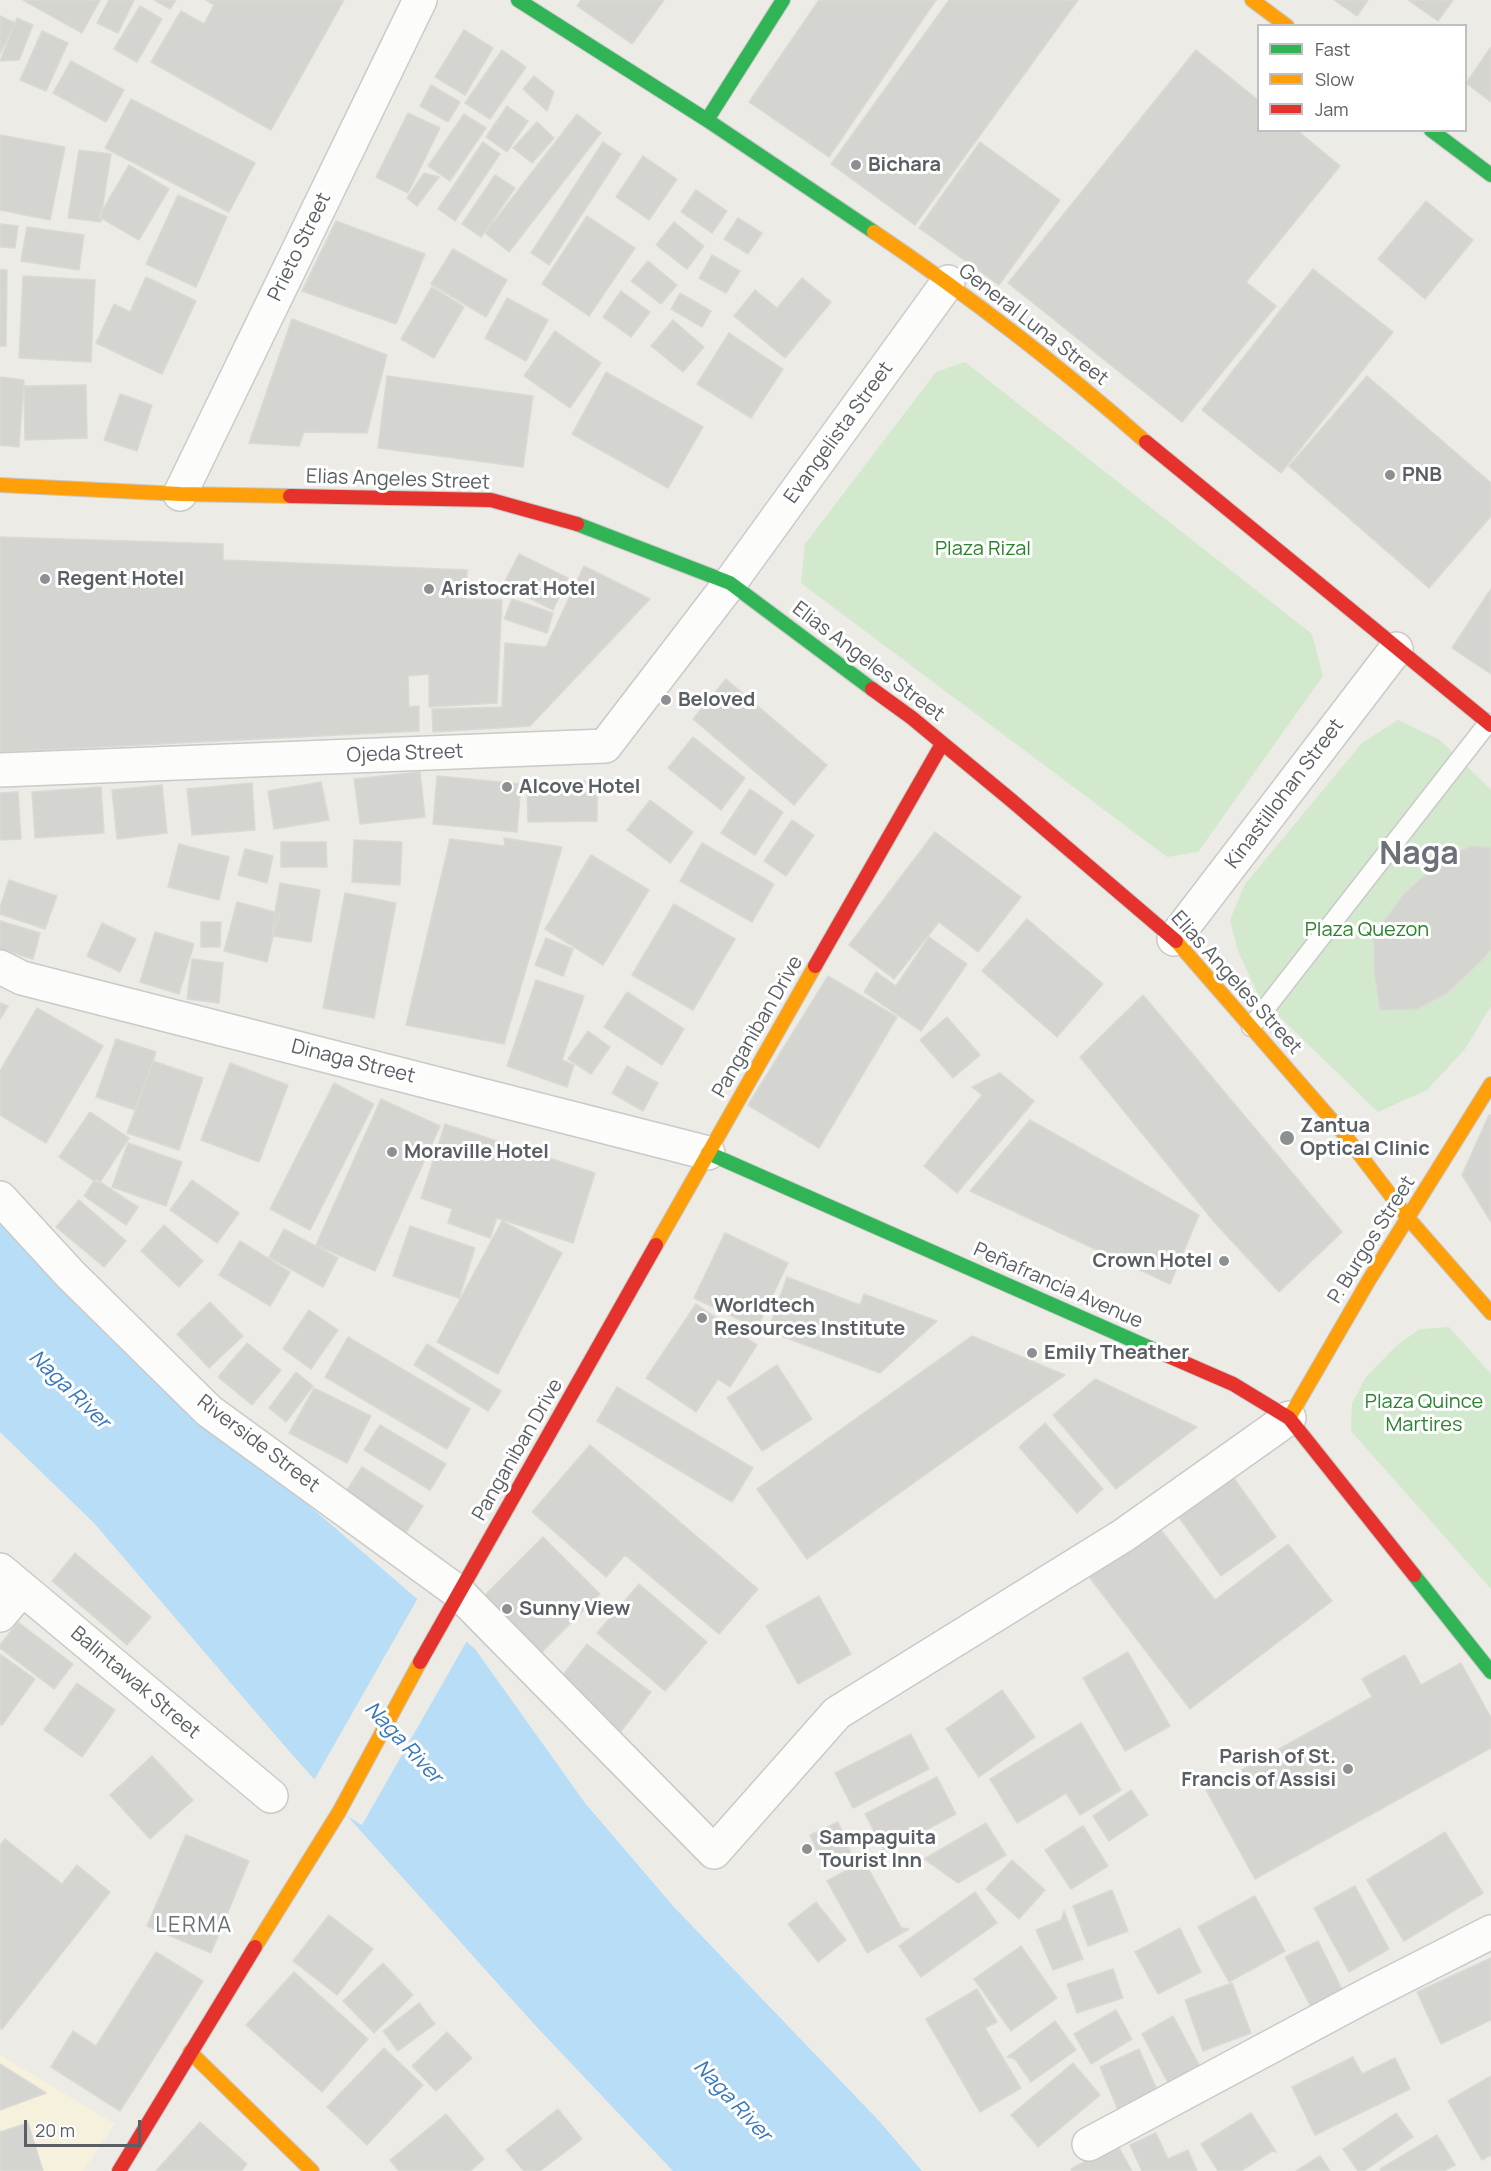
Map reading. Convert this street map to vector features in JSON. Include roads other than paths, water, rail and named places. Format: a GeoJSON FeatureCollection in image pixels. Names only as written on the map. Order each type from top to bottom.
{"type":"FeatureCollection","features":[{"type":"Feature","properties":{"kind":"main road","name":"General Luna Street"},"geometry":{"type":"LineString","coordinates":[[518,0],[707,120],[948,282],[1112,412],[1396,649],[1490,724]]}},
{"type":"Feature","properties":{"kind":"main road"},"geometry":{"type":"LineString","coordinates":[[707,120],[783,0]]}},
{"type":"Feature","properties":{"kind":"main road"},"geometry":{"type":"LineString","coordinates":[[1252,0],[1284,24]]}},
{"type":"Feature","properties":{"kind":"main road"},"geometry":{"type":"LineString","coordinates":[[1434,132],[1491,175]]}},
{"type":"Feature","properties":{"kind":"main road","name":"Elias Angeles Street"},"geometry":{"type":"LineString","coordinates":[[0,484],[180,494],[491,500],[563,519],[730,583],[912,718],[1174,939],[1344,1134],[1408,1218],[1491,1313]]}},
{"type":"Feature","properties":{"kind":"main road","name":"Panganiban Drive"},"geometry":{"type":"LineString","coordinates":[[119,2171],[339,1812],[456,1599],[942,744]]}},
{"type":"Feature","properties":{"kind":"main road","name":"P. Burgos Street"},"geometry":{"type":"LineString","coordinates":[[1289,1418],[1369,1280],[1491,1084]]}},
{"type":"Feature","properties":{"kind":"main road","name":"Peñafrancia Avenue"},"geometry":{"type":"LineString","coordinates":[[708,1153],[1233,1384],[1289,1418],[1491,1672]]}},
{"type":"Feature","properties":{"kind":"main road"},"geometry":{"type":"LineString","coordinates":[[190,2052],[312,2171]]}},
{"type":"Feature","properties":{"kind":"street","name":"Prieto Street"},"geometry":{"type":"LineString","coordinates":[[180,494],[420,0]]}},
{"type":"Feature","properties":{"kind":"street","name":"Evangelista Street"},"geometry":{"type":"LineString","coordinates":[[730,583],[948,282]]}},
{"type":"Feature","properties":{"kind":"street","name":"Ojeda Street"},"geometry":{"type":"LineString","coordinates":[[0,770],[605,746],[730,583]]}},
{"type":"Feature","properties":{"kind":"street","name":"Kinastillohan Street"},"geometry":{"type":"LineString","coordinates":[[1174,939],[1396,649]]}},
{"type":"Feature","properties":{"kind":"street","name":"Dinaga Street"},"geometry":{"type":"LineString","coordinates":[[0,966],[22,978],[708,1153]]}},
{"type":"Feature","properties":{"kind":"street","name":"Riverside Street"},"geometry":{"type":"LineString","coordinates":[[0,1198],[70,1274],[209,1411],[456,1599],[714,1852],[837,1713],[1124,1534],[1289,1418]]}},
{"type":"Feature","properties":{"kind":"street"},"geometry":{"type":"LineString","coordinates":[[0,1615],[11,1580]]}},
{"type":"Feature","properties":{"kind":"street","name":"Balintawak Street"},"geometry":{"type":"LineString","coordinates":[[11,1580],[271,1796]]}},
{"type":"Feature","properties":{"kind":"street"},"geometry":{"type":"LineString","coordinates":[[1089,2144],[1367,1995],[1491,1932]]}},
{"type":"Feature","properties":{"kind":"lane"},"geometry":{"type":"LineString","coordinates":[[1251,1027],[1490,724]]}},
{"type":"Feature","properties":{"kind":"water","name":"Naga River"},"geometry":{"type":"Polygon","coordinates":[[[0,1224],[84,1311],[475,1649],[585,1803],[673,1906],[880,2122],[922,2171],[673,2171],[534,2024],[289,1751],[94,1523],[0,1432],[0,1224]]]}},
{"type":"Feature","properties":{"kind":"place","name":"Bichara"},"geometry":{"type":"Point","coordinates":[856,165]}},
{"type":"Feature","properties":{"kind":"place","name":"PNB"},"geometry":{"type":"Point","coordinates":[1390,475]}},
{"type":"Feature","properties":{"kind":"place","name":"Regent Hotel"},"geometry":{"type":"Point","coordinates":[45,579]}},
{"type":"Feature","properties":{"kind":"place","name":"Aristocrat Hotel"},"geometry":{"type":"Point","coordinates":[429,589]}},
{"type":"Feature","properties":{"kind":"place","name":"Beloved"},"geometry":{"type":"Point","coordinates":[666,700]}},
{"type":"Feature","properties":{"kind":"place","name":"Alcove Hotel"},"geometry":{"type":"Point","coordinates":[507,787]}},
{"type":"Feature","properties":{"kind":"place","name":"Zantua Optical Clinic"},"geometry":{"type":"Point","coordinates":[1287,1138]}},
{"type":"Feature","properties":{"kind":"place","name":"Moraville Hotel"},"geometry":{"type":"Point","coordinates":[392,1152]}},
{"type":"Feature","properties":{"kind":"place","name":"Crown Hotel"},"geometry":{"type":"Point","coordinates":[1224,1261]}},
{"type":"Feature","properties":{"kind":"place","name":"Worldtech Resources Institute"},"geometry":{"type":"Point","coordinates":[702,1318]}},
{"type":"Feature","properties":{"kind":"place","name":"Emily Theather"},"geometry":{"type":"Point","coordinates":[1032,1353]}},
{"type":"Feature","properties":{"kind":"place","name":"Sunny View"},"geometry":{"type":"Point","coordinates":[507,1609]}},
{"type":"Feature","properties":{"kind":"place","name":"Parish of St. Francis of Assisi"},"geometry":{"type":"Point","coordinates":[1348,1769]}},
{"type":"Feature","properties":{"kind":"place","name":"Sampaguita Tourist Inn"},"geometry":{"type":"Point","coordinates":[807,1849]}},
{"type":"Feature","properties":{"kind":"district","name":"Naga"},"geometry":{"type":"Point","coordinates":[1419,855]}},
{"type":"Feature","properties":{"kind":"district","name":"LERMA"},"geometry":{"type":"Point","coordinates":[194,1926]}},
{"type":"Feature","properties":{"kind":"park label","name":"Plaza Rizal"},"geometry":{"type":"Point","coordinates":[983,549]}},
{"type":"Feature","properties":{"kind":"park label","name":"Plaza Quezon"},"geometry":{"type":"Point","coordinates":[1367,930]}},
{"type":"Feature","properties":{"kind":"park label","name":"Plaza Quince Martires"},"geometry":{"type":"Point","coordinates":[1424,1414]}}]}
